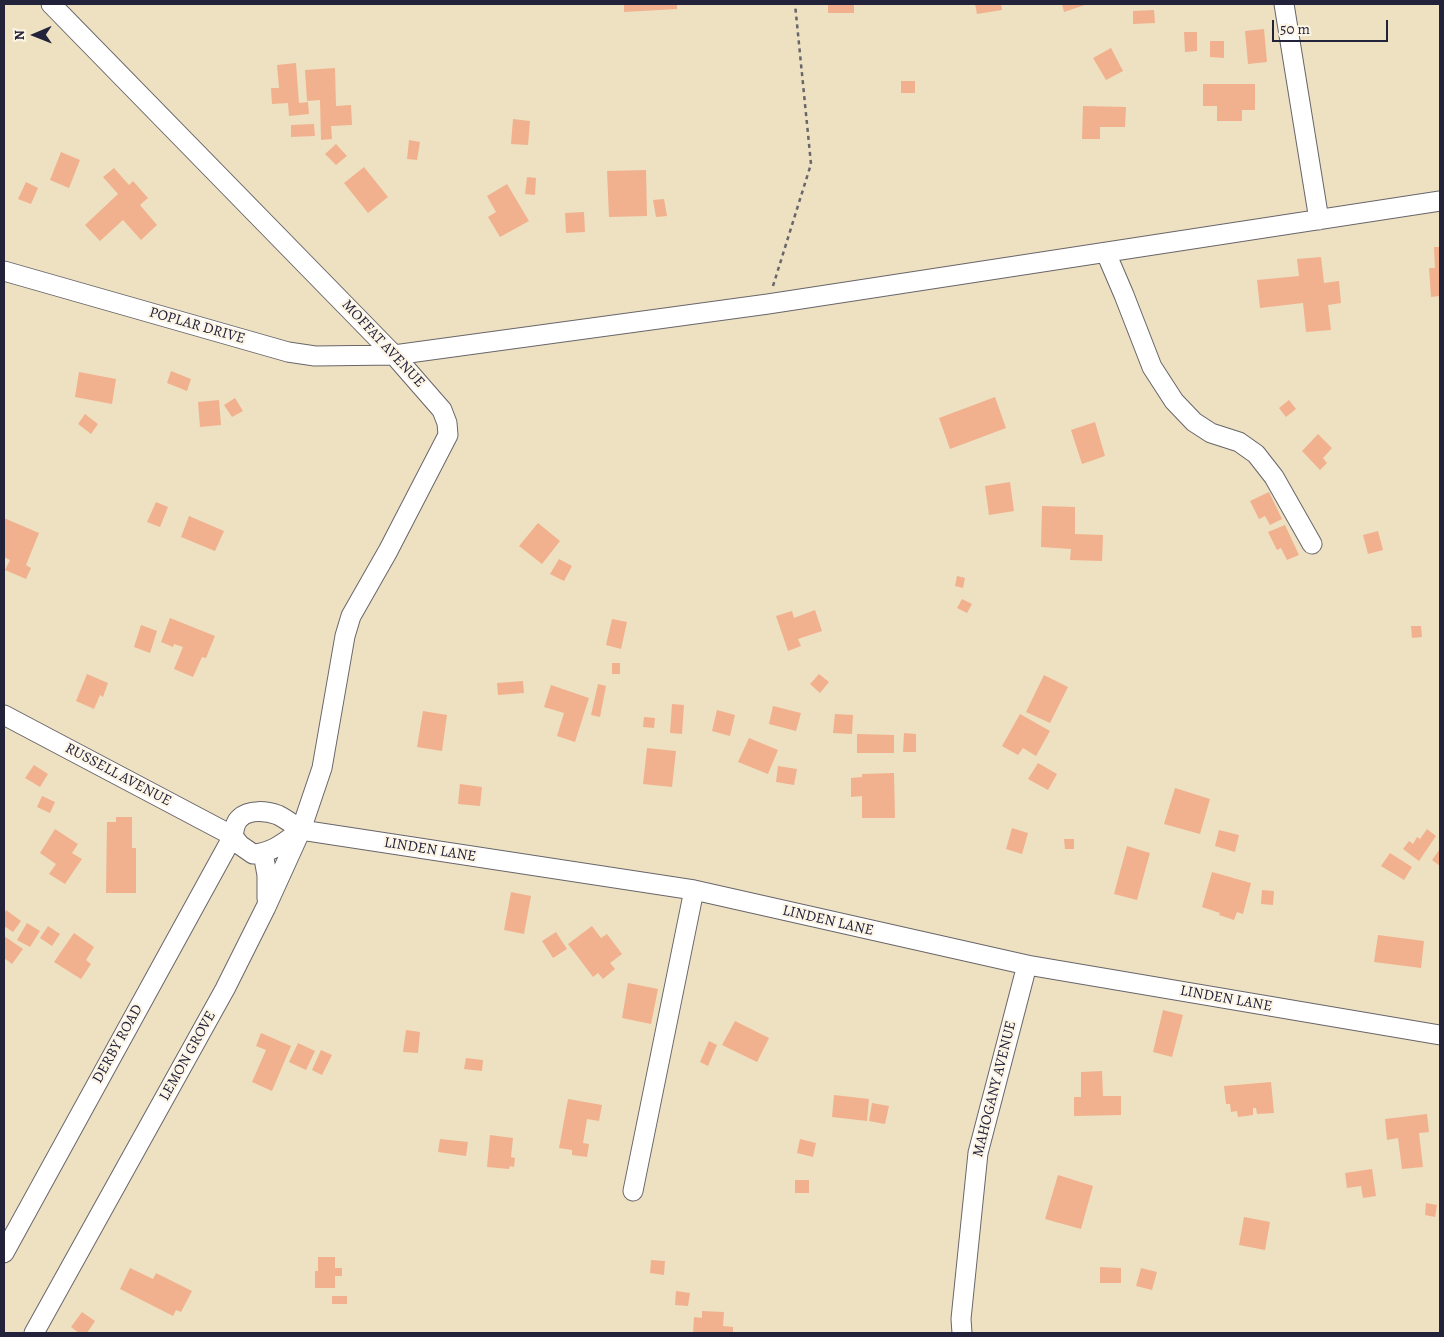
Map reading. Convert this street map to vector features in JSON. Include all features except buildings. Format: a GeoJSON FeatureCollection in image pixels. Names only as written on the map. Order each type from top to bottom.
{"type":"FeatureCollection","features":[{"type":"Feature","properties":{"kind":"street","name":"MOFFAT AVENUE"},"geometry":{"type":"LineString","coordinates":[[51,4],[394,355],[442,410],[447,423],[448,435],[388,551],[351,616],[345,636],[322,768]]}},
{"type":"Feature","properties":{"kind":"street"},"geometry":{"type":"LineString","coordinates":[[1284,4],[1319,220]]}},
{"type":"Feature","properties":{"kind":"street","name":"POPLAR DRIVE"},"geometry":{"type":"LineString","coordinates":[[4,271],[288,352],[315,356],[394,355],[768,304],[1440,201]]}},
{"type":"Feature","properties":{"kind":"street"},"geometry":{"type":"LineString","coordinates":[[1106,253],[1152,367],[1174,401],[1194,422],[1210,433],[1239,442],[1256,454],[1274,477],[1312,544]]}},
{"type":"Feature","properties":{"kind":"street","name":"RUSSELL AVENUE"},"geometry":{"type":"LineString","coordinates":[[4,714],[232,836],[240,845],[253,854],[263,853]]}},
{"type":"Feature","properties":{"kind":"street","name":"LEMON GROVE"},"geometry":{"type":"LineString","coordinates":[[34,1333],[225,989],[266,907],[301,830],[322,768]]}},
{"type":"Feature","properties":{"kind":"street","name":"LINDEN LANE"},"geometry":{"type":"LineString","coordinates":[[232,836],[239,818],[246,814],[266,812],[279,816],[301,830],[694,890],[1027,965],[1440,1035]]}},
{"type":"Feature","properties":{"kind":"street"},"geometry":{"type":"LineString","coordinates":[[266,907],[267,875],[263,853],[281,846],[301,830]]}},
{"type":"Feature","properties":{"kind":"street","name":"DERBY ROAD"},"geometry":{"type":"LineString","coordinates":[[4,1253],[232,836]]}},
{"type":"Feature","properties":{"kind":"street"},"geometry":{"type":"LineString","coordinates":[[633,1191],[694,890]]}},
{"type":"Feature","properties":{"kind":"street","name":"MAHOGANY AVENUE"},"geometry":{"type":"LineString","coordinates":[[962,1333],[978,1153],[1027,965]]}},
{"type":"Feature","properties":{"kind":"path"},"geometry":{"type":"LineString","coordinates":[[768,304],[811,164],[795,4]]}}]}
